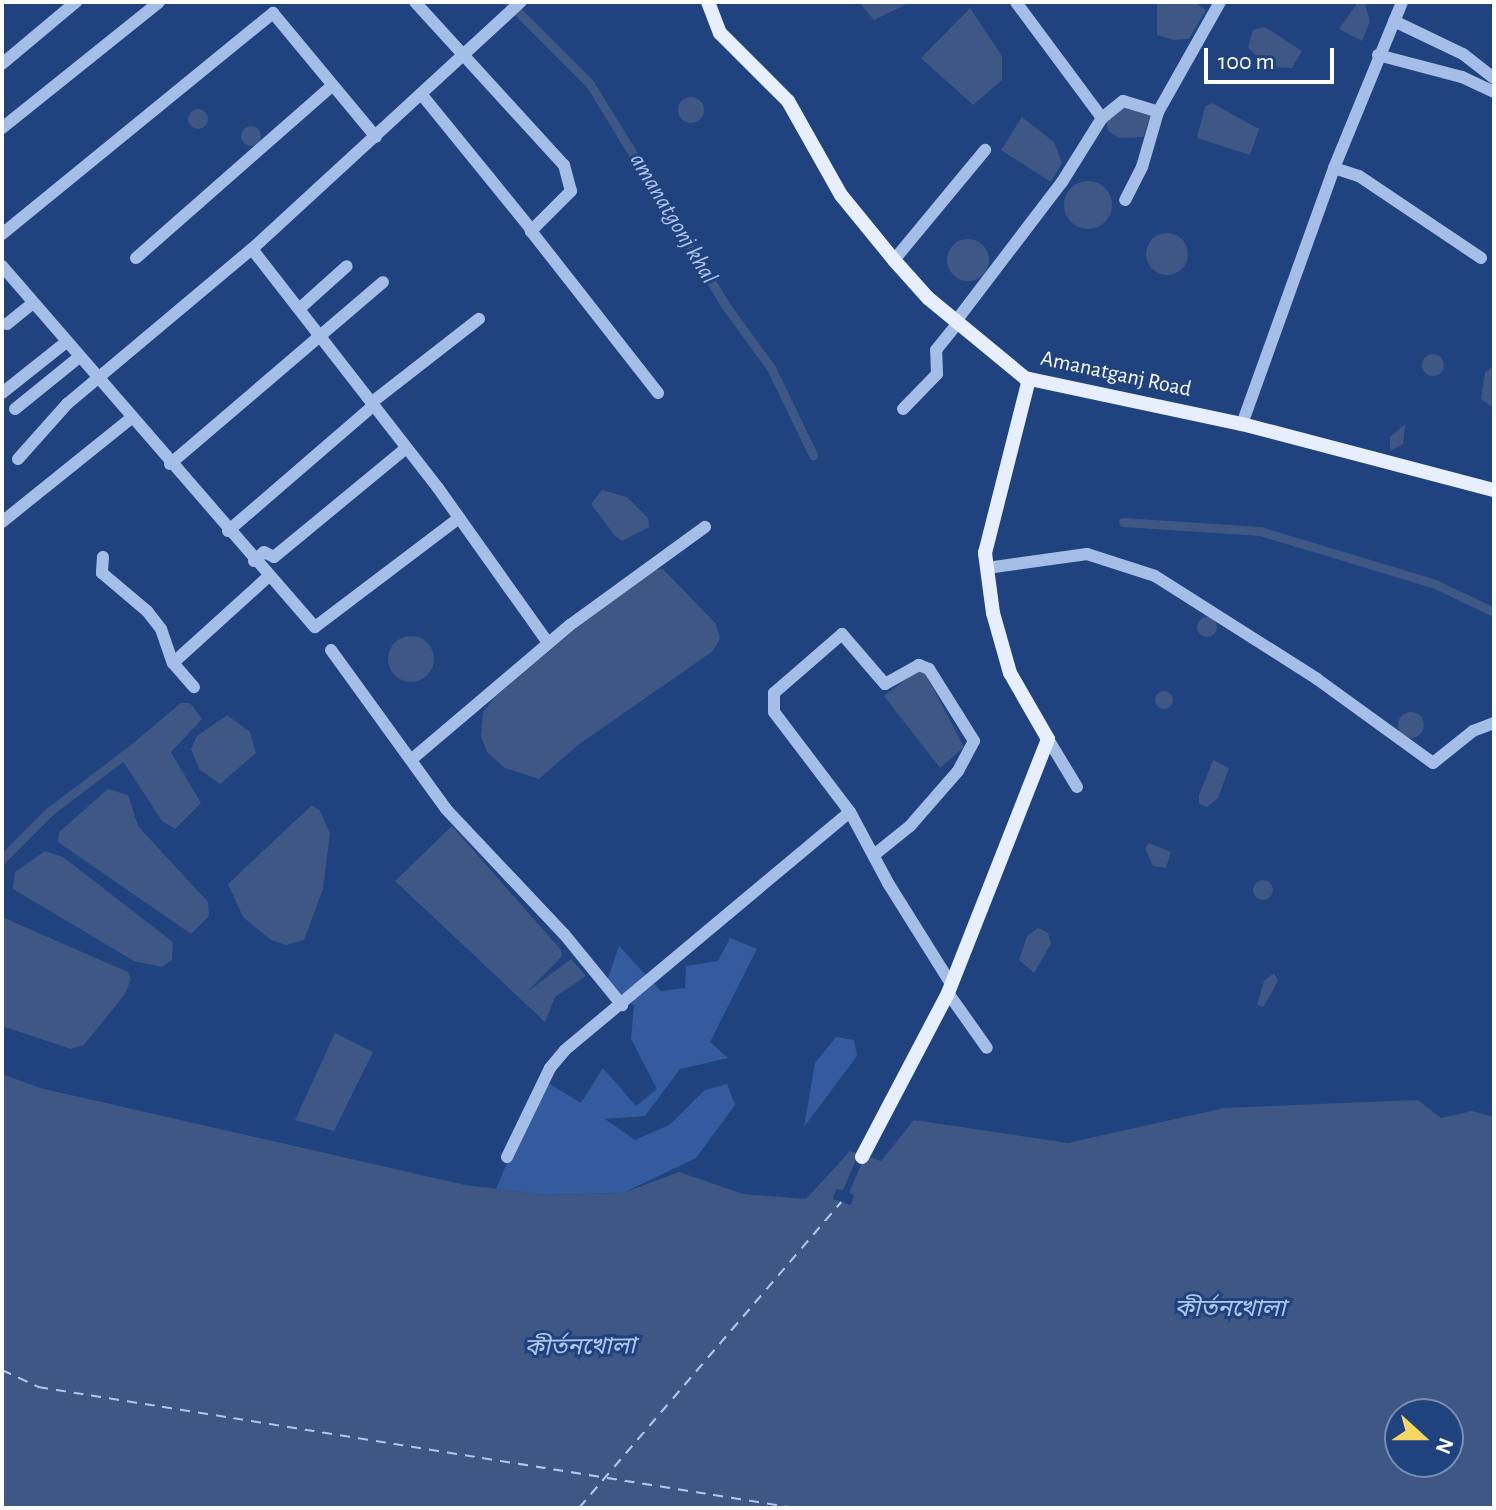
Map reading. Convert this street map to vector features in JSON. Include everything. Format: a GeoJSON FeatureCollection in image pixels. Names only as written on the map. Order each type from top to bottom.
{"type":"FeatureCollection","features":[{"type":"Feature","properties":{"kind":"main road","name":"Amanatganj Road"},"geometry":{"type":"LineString","coordinates":[[708,2],[720,33],[788,101],[841,195],[894,260],[957,322],[1029,379],[1242,424],[1494,489]]}},
{"type":"Feature","properties":{"kind":"main road"},"geometry":{"type":"LineString","coordinates":[[862,1157],[950,988],[1048,739],[1010,673],[987,568],[985,539],[1029,379]]}},
{"type":"Feature","properties":{"kind":"street"},"geometry":{"type":"LineString","coordinates":[[2,64],[76,2]]}},
{"type":"Feature","properties":{"kind":"street"},"geometry":{"type":"LineString","coordinates":[[2,128],[159,2]]}},
{"type":"Feature","properties":{"kind":"street"},"geometry":{"type":"LineString","coordinates":[[263,2],[376,137]]}},
{"type":"Feature","properties":{"kind":"street"},"geometry":{"type":"LineString","coordinates":[[415,2],[570,178],[571,191],[531,229]]}},
{"type":"Feature","properties":{"kind":"street"},"geometry":{"type":"LineString","coordinates":[[18,459],[39,431],[252,249],[521,2]]}},
{"type":"Feature","properties":{"kind":"street"},"geometry":{"type":"LineString","coordinates":[[1016,2],[1102,118]]}},
{"type":"Feature","properties":{"kind":"street"},"geometry":{"type":"LineString","coordinates":[[1125,200],[1142,167],[1158,112],[1220,2]]}},
{"type":"Feature","properties":{"kind":"street"},"geometry":{"type":"LineString","coordinates":[[1242,424],[1334,168],[1402,2]]}},
{"type":"Feature","properties":{"kind":"street"},"geometry":{"type":"LineString","coordinates":[[2,234],[273,13]]}},
{"type":"Feature","properties":{"kind":"street"},"geometry":{"type":"LineString","coordinates":[[1394,21],[1463,54],[1494,78]]}},
{"type":"Feature","properties":{"kind":"street"},"geometry":{"type":"LineString","coordinates":[[1378,55],[1462,77],[1494,92]]}},
{"type":"Feature","properties":{"kind":"street"},"geometry":{"type":"LineString","coordinates":[[136,258],[332,86]]}},
{"type":"Feature","properties":{"kind":"street"},"geometry":{"type":"LineString","coordinates":[[422,95],[658,393]]}},
{"type":"Feature","properties":{"kind":"street"},"geometry":{"type":"LineString","coordinates":[[903,409],[937,374],[936,350],[1062,182],[1102,118],[1123,101],[1158,112]]}},
{"type":"Feature","properties":{"kind":"street"},"geometry":{"type":"LineString","coordinates":[[894,260],[985,150]]}},
{"type":"Feature","properties":{"kind":"street"},"geometry":{"type":"LineString","coordinates":[[1334,168],[1359,176],[1481,258]]}},
{"type":"Feature","properties":{"kind":"street"},"geometry":{"type":"LineString","coordinates":[[252,249],[459,518],[548,643]]}},
{"type":"Feature","properties":{"kind":"street"},"geometry":{"type":"LineString","coordinates":[[2,266],[7,280],[32,304],[315,627],[459,518]]}},
{"type":"Feature","properties":{"kind":"street"},"geometry":{"type":"LineString","coordinates":[[299,309],[347,266]]}},
{"type":"Feature","properties":{"kind":"street"},"geometry":{"type":"LineString","coordinates":[[170,464],[322,339],[383,282]]}},
{"type":"Feature","properties":{"kind":"street"},"geometry":{"type":"LineString","coordinates":[[7,324],[32,304]]}},
{"type":"Feature","properties":{"kind":"street"},"geometry":{"type":"LineString","coordinates":[[228,531],[372,405],[479,319]]}},
{"type":"Feature","properties":{"kind":"street"},"geometry":{"type":"LineString","coordinates":[[2,393],[65,343]]}},
{"type":"Feature","properties":{"kind":"street"},"geometry":{"type":"LineString","coordinates":[[15,409],[78,358]]}},
{"type":"Feature","properties":{"kind":"street"},"geometry":{"type":"LineString","coordinates":[[2,522],[130,419]]}},
{"type":"Feature","properties":{"kind":"street"},"geometry":{"type":"LineString","coordinates":[[254,561],[264,552],[274,557],[405,449]]}},
{"type":"Feature","properties":{"kind":"street"},"geometry":{"type":"LineString","coordinates":[[412,759],[548,643],[705,527]]}},
{"type":"Feature","properties":{"kind":"street"},"geometry":{"type":"LineString","coordinates":[[987,568],[1087,554],[1155,576],[1317,679],[1433,763],[1473,731],[1494,723]]}},
{"type":"Feature","properties":{"kind":"street"},"geometry":{"type":"LineString","coordinates":[[103,557],[102,573],[147,611],[161,629],[173,663],[194,687]]}},
{"type":"Feature","properties":{"kind":"street"},"geometry":{"type":"LineString","coordinates":[[173,663],[269,576]]}},
{"type":"Feature","properties":{"kind":"street"},"geometry":{"type":"LineString","coordinates":[[874,855],[920,815],[958,771],[974,741],[929,669],[919,665],[885,684],[842,634],[774,693],[771,702],[850,812],[874,855],[950,988],[987,1048]]}},
{"type":"Feature","properties":{"kind":"street"},"geometry":{"type":"LineString","coordinates":[[331,650],[446,809],[564,934],[622,1005]]}},
{"type":"Feature","properties":{"kind":"street"},"geometry":{"type":"LineString","coordinates":[[1048,739],[1077,787]]}},
{"type":"Feature","properties":{"kind":"street"},"geometry":{"type":"LineString","coordinates":[[507,1157],[550,1068],[850,812]]}},
{"type":"Feature","properties":{"kind":"shaded area"},"geometry":{"type":"Polygon","coordinates":[[[730,938],[757,949],[710,1042],[728,1058],[680,1069],[645,1116],[605,1119],[635,1140],[669,1125],[705,1090],[727,1084],[735,1105],[696,1158],[623,1193],[547,1195],[496,1189],[542,1079],[581,1103],[603,1068],[636,1106],[657,1089],[631,1039],[634,1006],[607,981],[619,946],[661,991],[685,988],[686,966],[718,961],[730,938]]]}},
{"type":"Feature","properties":{"kind":"shaded area"},"geometry":{"type":"Polygon","coordinates":[[[836,1037],[854,1040],[857,1056],[804,1127],[815,1063],[836,1037]]]}},
{"type":"Feature","properties":{"kind":"water"},"geometry":{"type":"Polygon","coordinates":[[[859,2],[911,2],[874,20],[859,2]]]}},
{"type":"Feature","properties":{"kind":"water"},"geometry":{"type":"Polygon","coordinates":[[[1157,2],[1194,2],[1206,10],[1189,39],[1173,40],[1157,35],[1157,2]]]}},
{"type":"Feature","properties":{"kind":"water"},"geometry":{"type":"Polygon","coordinates":[[[1358,2],[1365,4],[1370,21],[1362,41],[1339,29],[1358,2]]]}},
{"type":"Feature","properties":{"kind":"water"},"geometry":{"type":"Polygon","coordinates":[[[970,8],[1002,56],[1002,80],[973,105],[921,58],[970,8]]]}},
{"type":"Feature","properties":{"kind":"water"},"geometry":{"type":"Polygon","coordinates":[[[1265,27],[1302,51],[1292,68],[1269,67],[1248,48],[1253,30],[1265,27]]]}},
{"type":"Feature","properties":{"kind":"water"},"geometry":{"type":"Polygon","coordinates":[[[691,97],[701,100],[704,110],[701,120],[691,123],[681,120],[678,110],[681,100],[691,97]]]}},
{"type":"Feature","properties":{"kind":"water"},"geometry":{"type":"Polygon","coordinates":[[[1212,103],[1259,129],[1250,155],[1197,138],[1205,107],[1212,103]]]}},
{"type":"Feature","properties":{"kind":"water"},"geometry":{"type":"Polygon","coordinates":[[[1118,105],[1152,112],[1143,137],[1119,138],[1108,131],[1106,121],[1118,105]]]}},
{"type":"Feature","properties":{"kind":"water"},"geometry":{"type":"Polygon","coordinates":[[[198,109],[205,112],[208,119],[205,126],[198,129],[191,126],[188,119],[191,112],[198,109]]]}},
{"type":"Feature","properties":{"kind":"water"},"geometry":{"type":"Polygon","coordinates":[[[1022,117],[1054,142],[1062,163],[1051,182],[1001,150],[1022,117]]]}},
{"type":"Feature","properties":{"kind":"water"},"geometry":{"type":"Polygon","coordinates":[[[247,126],[255,126],[261,136],[255,146],[247,146],[241,140],[241,132],[247,126]]]}},
{"type":"Feature","properties":{"kind":"water"},"geometry":{"type":"Polygon","coordinates":[[[1088,181],[1105,188],[1112,205],[1105,222],[1088,229],[1071,222],[1064,205],[1071,188],[1088,181]]]}},
{"type":"Feature","properties":{"kind":"water"},"geometry":{"type":"Polygon","coordinates":[[[1167,233],[1182,239],[1188,254],[1182,269],[1167,275],[1152,269],[1146,254],[1152,239],[1167,233]]]}},
{"type":"Feature","properties":{"kind":"water"},"geometry":{"type":"Polygon","coordinates":[[[968,239],[983,245],[989,260],[983,275],[968,281],[953,275],[947,260],[953,245],[968,239]]]}},
{"type":"Feature","properties":{"kind":"water"},"geometry":{"type":"Polygon","coordinates":[[[1433,354],[1441,357],[1444,365],[1441,373],[1433,376],[1425,373],[1422,365],[1425,357],[1433,354]]]}},
{"type":"Feature","properties":{"kind":"water"},"geometry":{"type":"Polygon","coordinates":[[[1494,367],[1494,408],[1481,399],[1485,372],[1494,367]]]}},
{"type":"Feature","properties":{"kind":"water"},"geometry":{"type":"Polygon","coordinates":[[[1405,424],[1403,444],[1390,451],[1390,437],[1405,424]]]}},
{"type":"Feature","properties":{"kind":"water"},"geometry":{"type":"Polygon","coordinates":[[[602,490],[627,497],[648,518],[649,527],[622,541],[615,536],[591,504],[602,490]]]}},
{"type":"Feature","properties":{"kind":"water"},"geometry":{"type":"Polygon","coordinates":[[[663,569],[716,624],[720,638],[713,651],[578,745],[539,779],[505,768],[487,752],[481,736],[483,712],[495,697],[611,599],[652,570],[663,569]]]}},
{"type":"Feature","properties":{"kind":"water"},"geometry":{"type":"Polygon","coordinates":[[[1207,617],[1214,620],[1217,627],[1214,634],[1207,637],[1200,634],[1197,627],[1200,620],[1207,617]]]}},
{"type":"Feature","properties":{"kind":"water"},"geometry":{"type":"Polygon","coordinates":[[[411,636],[427,643],[434,659],[427,675],[411,682],[395,675],[388,659],[395,643],[411,636]]]}},
{"type":"Feature","properties":{"kind":"water"},"geometry":{"type":"Polygon","coordinates":[[[918,670],[924,671],[964,747],[940,768],[884,696],[918,670]]]}},
{"type":"Feature","properties":{"kind":"water"},"geometry":{"type":"Polygon","coordinates":[[[1164,691],[1173,700],[1164,709],[1155,700],[1164,691]]]}},
{"type":"Feature","properties":{"kind":"water"},"geometry":{"type":"Polygon","coordinates":[[[181,703],[190,703],[202,719],[171,752],[201,803],[175,829],[162,821],[119,755],[181,703]]]}},
{"type":"Feature","properties":{"kind":"water"},"geometry":{"type":"Polygon","coordinates":[[[1411,712],[1420,716],[1424,725],[1420,734],[1411,738],[1402,734],[1398,725],[1402,716],[1411,712]]]}},
{"type":"Feature","properties":{"kind":"water"},"geometry":{"type":"Polygon","coordinates":[[[227,715],[250,732],[256,753],[220,784],[199,769],[191,749],[197,736],[227,715]]]}},
{"type":"Feature","properties":{"kind":"water"},"geometry":{"type":"Polygon","coordinates":[[[1213,760],[1229,768],[1218,798],[1207,807],[1199,804],[1199,795],[1213,760]]]}},
{"type":"Feature","properties":{"kind":"water"},"geometry":{"type":"Polygon","coordinates":[[[108,789],[128,795],[138,826],[208,902],[209,916],[191,934],[58,842],[59,832],[108,789]]]}},
{"type":"Feature","properties":{"kind":"water"},"geometry":{"type":"Polygon","coordinates":[[[312,805],[320,811],[330,833],[323,889],[304,940],[286,945],[271,940],[243,917],[228,884],[312,805]]]}},
{"type":"Feature","properties":{"kind":"water"},"geometry":{"type":"Polygon","coordinates":[[[452,826],[561,950],[562,956],[527,992],[571,959],[586,976],[555,997],[545,1022],[395,881],[452,826]]]}},
{"type":"Feature","properties":{"kind":"water"},"geometry":{"type":"Polygon","coordinates":[[[1149,843],[1171,852],[1166,868],[1153,866],[1145,848],[1149,843]]]}},
{"type":"Feature","properties":{"kind":"water"},"geometry":{"type":"Polygon","coordinates":[[[45,851],[63,857],[173,942],[172,960],[162,967],[134,961],[13,889],[15,872],[45,851]]]}},
{"type":"Feature","properties":{"kind":"water"},"geometry":{"type":"Polygon","coordinates":[[[1263,880],[1270,883],[1273,890],[1270,897],[1263,900],[1256,897],[1253,890],[1256,883],[1263,880]]]}},
{"type":"Feature","properties":{"kind":"water"},"geometry":{"type":"Polygon","coordinates":[[[2,917],[128,972],[131,979],[125,994],[84,1045],[71,1049],[2,1026],[2,917]]]}},
{"type":"Feature","properties":{"kind":"water"},"geometry":{"type":"Polygon","coordinates":[[[1038,928],[1048,933],[1051,944],[1034,973],[1019,960],[1027,936],[1038,928]]]}},
{"type":"Feature","properties":{"kind":"water"},"geometry":{"type":"Polygon","coordinates":[[[1274,973],[1278,981],[1263,1007],[1257,1005],[1264,981],[1274,973]]]}},
{"type":"Feature","properties":{"kind":"water"},"geometry":{"type":"Polygon","coordinates":[[[335,1033],[373,1052],[334,1131],[295,1120],[335,1033]]]}},
{"type":"Feature","properties":{"kind":"water","name":"কীর্তনখোলা"},"geometry":{"type":"Polygon","coordinates":[[[2,1074],[40,1088],[465,1185],[547,1195],[623,1193],[679,1172],[743,1194],[806,1199],[850,1151],[881,1161],[914,1120],[1068,1143],[1224,1108],[1418,1100],[1441,1118],[1472,1111],[1494,1117],[1494,1508],[2,1508],[2,1074]]]}},
{"type":"Feature","properties":{"kind":"pier"},"geometry":{"type":"Polygon","coordinates":[[[858,1155],[864,1158],[849,1193],[854,1195],[851,1205],[833,1199],[836,1189],[843,1190],[858,1155]]]}},
{"type":"Feature","properties":{"kind":"waterway","name":"amanatgonj khal"},"geometry":{"type":"LineString","coordinates":[[508,2],[590,84],[728,309],[771,368],[813,455]]}},
{"type":"Feature","properties":{"kind":"waterway"},"geometry":{"type":"LineString","coordinates":[[1123,522],[1260,531],[1435,584],[1494,612]]}},
{"type":"Feature","properties":{"kind":"waterway"},"geometry":{"type":"LineString","coordinates":[[2,859],[50,811],[128,752]]}},
{"type":"Feature","properties":{"kind":"ferry route"},"geometry":{"type":"LineString","coordinates":[[579,1508],[841,1202]]}},
{"type":"Feature","properties":{"kind":"ferry route"},"geometry":{"type":"LineString","coordinates":[[2,1370],[38,1387],[795,1508]]}}]}
